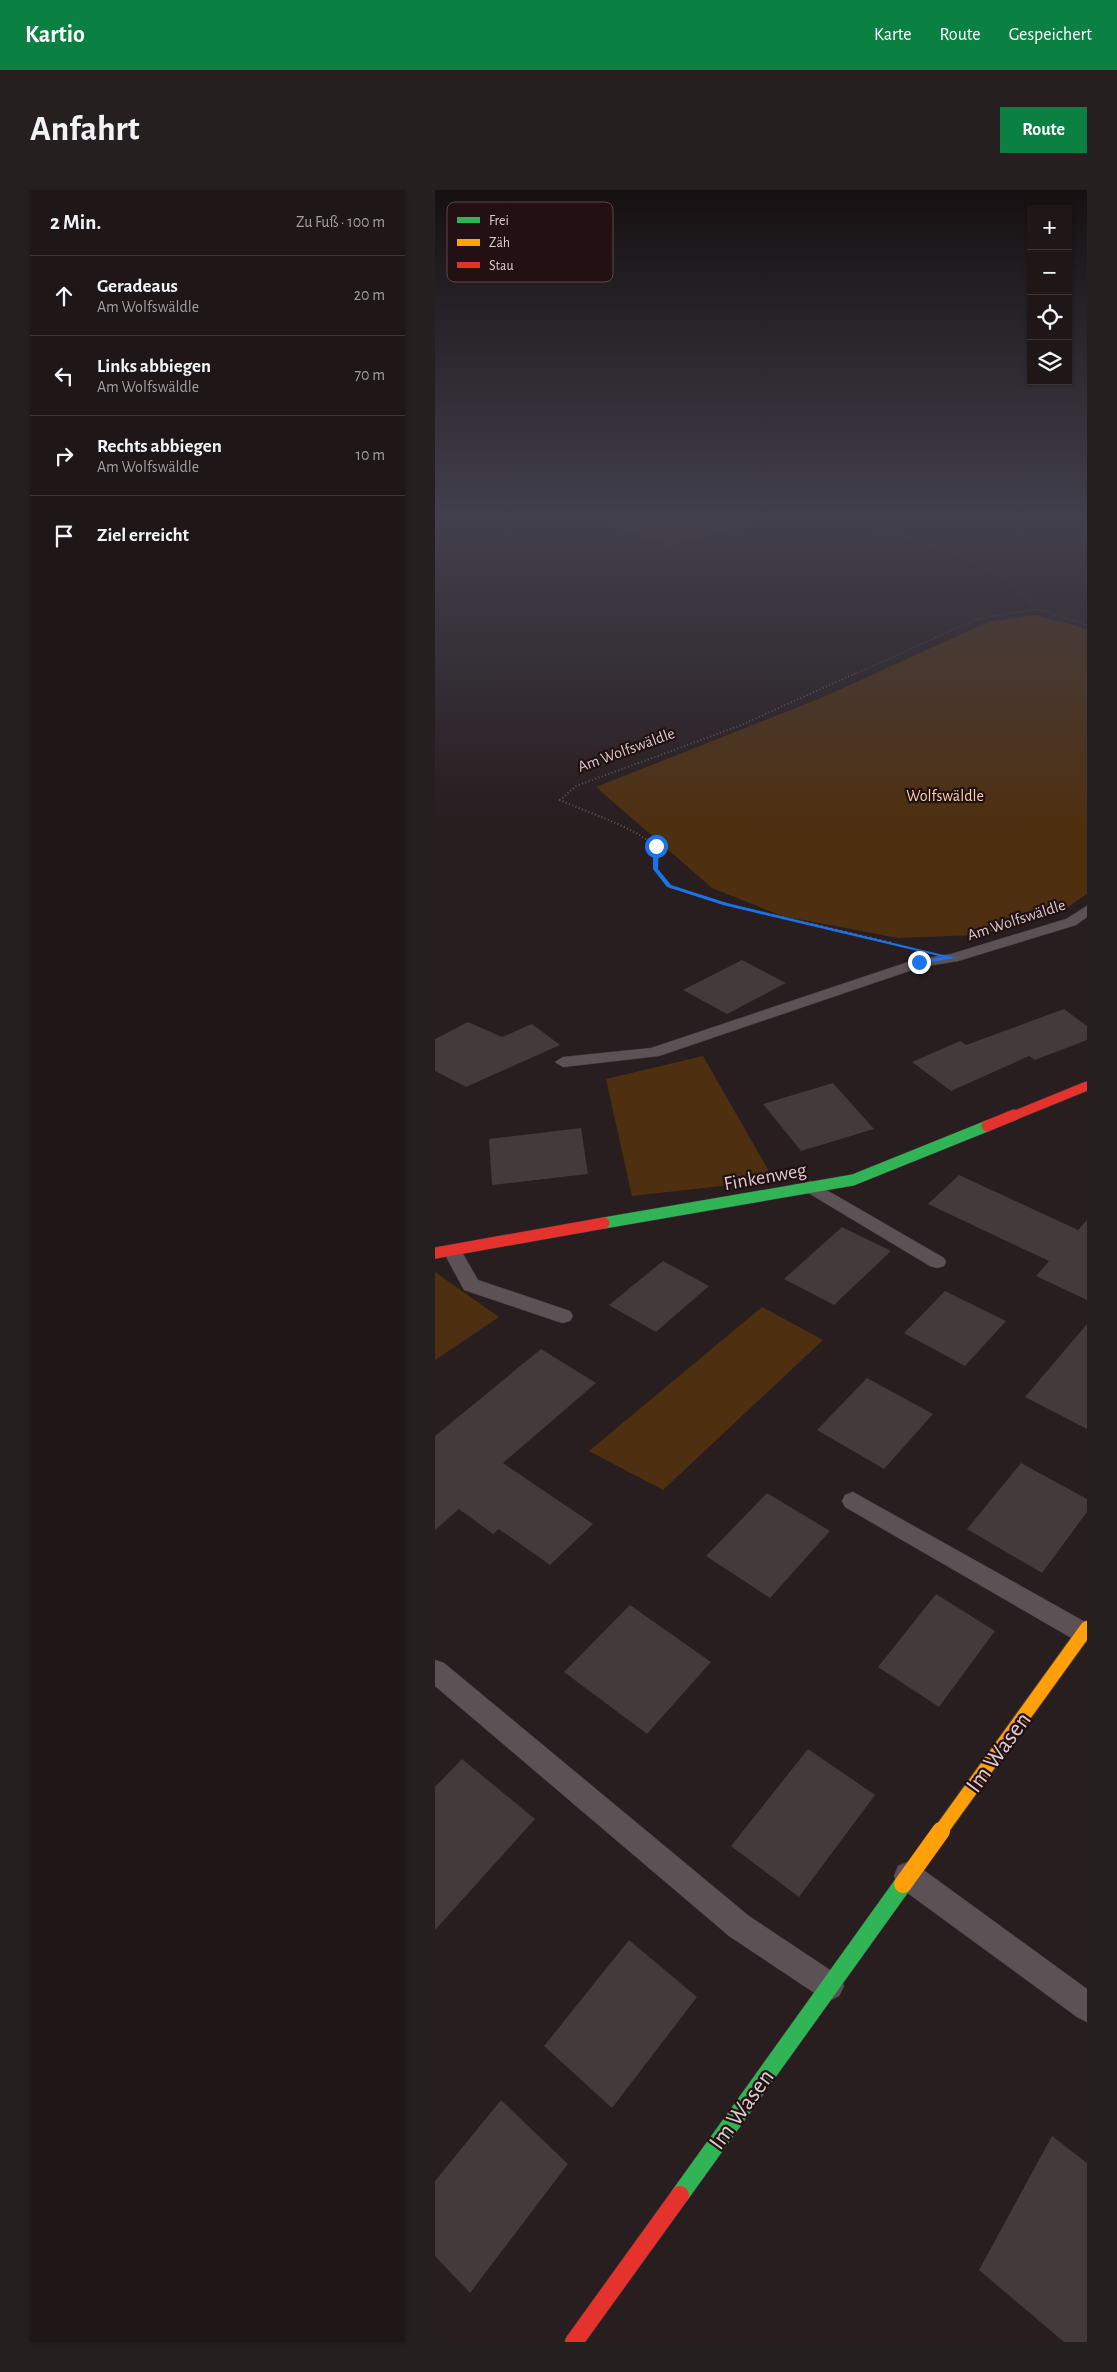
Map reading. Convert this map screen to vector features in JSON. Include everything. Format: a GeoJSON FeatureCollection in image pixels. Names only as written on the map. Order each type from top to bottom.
{"type":"FeatureCollection","features":[{"type":"Feature","properties":{"kind":"street","name":"Finkenweg"},"geometry":{"type":"LineString","coordinates":[[443,1252],[853,1180],[1087,1086]]}},
{"type":"Feature","properties":{"kind":"street","name":"Im Wasen"},"geometry":{"type":"LineString","coordinates":[[574,2342],[1085,1630]]}},
{"type":"Feature","properties":{"kind":"lane","name":"Am Wolfswäldle"},"geometry":{"type":"LineString","coordinates":[[563,1062],[653,1053],[919,962],[953,958],[1071,922],[1087,910]]}},
{"type":"Feature","properties":{"kind":"lane"},"geometry":{"type":"LineString","coordinates":[[811,1187],[937,1262]]}},
{"type":"Feature","properties":{"kind":"lane"},"geometry":{"type":"LineString","coordinates":[[443,1252],[471,1285],[563,1316]]}},
{"type":"Feature","properties":{"kind":"lane"},"geometry":{"type":"LineString","coordinates":[[853,1501],[1085,1630]]}},
{"type":"Feature","properties":{"kind":"lane"},"geometry":{"type":"LineString","coordinates":[[435,1671],[739,1926],[829,1986]]}},
{"type":"Feature","properties":{"kind":"lane"},"geometry":{"type":"LineString","coordinates":[[908,1876],[1087,2008]]}},
{"type":"Feature","properties":{"kind":"path","name":"Am Wolfswäldle"},"geometry":{"type":"LineString","coordinates":[[896,944],[725,904],[669,886],[655,869],[656,846],[640,832],[583,811],[560,800],[576,786],[739,726],[972,621]]}},
{"type":"Feature","properties":{"kind":"green space","name":"Wolfswäldle"},"geometry":{"type":"Polygon","coordinates":[[[1059,621],[1087,629],[1087,894],[1061,912],[977,935],[898,938],[782,916],[712,888],[596,787],[821,698],[988,622],[1059,621]]]}},
{"type":"Feature","properties":{"kind":"green space"},"geometry":{"type":"Polygon","coordinates":[[[703,1056],[774,1180],[632,1196],[606,1079],[703,1056]]]}},
{"type":"Feature","properties":{"kind":"green space"},"geometry":{"type":"Polygon","coordinates":[[[435,1272],[499,1317],[435,1360],[435,1272]]]}},
{"type":"Feature","properties":{"kind":"green space"},"geometry":{"type":"Polygon","coordinates":[[[762,1307],[823,1340],[663,1490],[589,1451],[762,1307]]]}},
{"type":"Feature","properties":{"kind":"building"},"geometry":{"type":"Polygon","coordinates":[[[742,960],[786,983],[727,1014],[683,990],[742,960]]]}},
{"type":"Feature","properties":{"kind":"building"},"geometry":{"type":"Polygon","coordinates":[[[1064,1009],[1087,1026],[1087,1040],[1035,1060],[1029,1056],[951,1091],[912,1062],[960,1041],[966,1045],[1064,1009]]]}},
{"type":"Feature","properties":{"kind":"building"},"geometry":{"type":"Polygon","coordinates":[[[468,1022],[502,1037],[532,1024],[560,1045],[466,1087],[435,1071],[435,1039],[468,1022]]]}},
{"type":"Feature","properties":{"kind":"building"},"geometry":{"type":"Polygon","coordinates":[[[833,1083],[874,1129],[801,1151],[763,1104],[833,1083]]]}},
{"type":"Feature","properties":{"kind":"building"},"geometry":{"type":"Polygon","coordinates":[[[581,1128],[588,1174],[492,1185],[489,1139],[581,1128]]]}},
{"type":"Feature","properties":{"kind":"building"},"geometry":{"type":"Polygon","coordinates":[[[959,1175],[1078,1230],[1087,1220],[1087,1300],[1036,1276],[1049,1261],[928,1204],[959,1175]]]}},
{"type":"Feature","properties":{"kind":"building"},"geometry":{"type":"Polygon","coordinates":[[[842,1227],[891,1251],[834,1305],[784,1279],[842,1227]]]}},
{"type":"Feature","properties":{"kind":"building"},"geometry":{"type":"Polygon","coordinates":[[[663,1261],[709,1286],[656,1332],[609,1305],[663,1261]]]}},
{"type":"Feature","properties":{"kind":"building"},"geometry":{"type":"Polygon","coordinates":[[[945,1291],[1006,1321],[965,1366],[904,1333],[945,1291]]]}},
{"type":"Feature","properties":{"kind":"building"},"geometry":{"type":"Polygon","coordinates":[[[1087,1324],[1087,1429],[1025,1397],[1087,1324]]]}},
{"type":"Feature","properties":{"kind":"building"},"geometry":{"type":"Polygon","coordinates":[[[541,1349],[596,1383],[503,1463],[593,1524],[550,1565],[499,1529],[493,1534],[459,1509],[435,1530],[435,1436],[541,1349]]]}},
{"type":"Feature","properties":{"kind":"building"},"geometry":{"type":"Polygon","coordinates":[[[867,1378],[933,1414],[884,1469],[817,1430],[867,1378]]]}},
{"type":"Feature","properties":{"kind":"building"},"geometry":{"type":"Polygon","coordinates":[[[1021,1463],[1087,1499],[1087,1512],[1042,1573],[967,1529],[1021,1463]]]}},
{"type":"Feature","properties":{"kind":"building"},"geometry":{"type":"Polygon","coordinates":[[[767,1493],[830,1531],[770,1598],[706,1556],[767,1493]]]}},
{"type":"Feature","properties":{"kind":"building"},"geometry":{"type":"Polygon","coordinates":[[[936,1594],[995,1631],[939,1707],[878,1667],[936,1594]]]}},
{"type":"Feature","properties":{"kind":"building"},"geometry":{"type":"Polygon","coordinates":[[[630,1605],[711,1662],[647,1734],[564,1672],[630,1605]]]}},
{"type":"Feature","properties":{"kind":"building"},"geometry":{"type":"Polygon","coordinates":[[[808,1749],[875,1795],[799,1897],[731,1846],[808,1749]]]}},
{"type":"Feature","properties":{"kind":"building"},"geometry":{"type":"Polygon","coordinates":[[[462,1759],[535,1819],[435,1930],[435,1787],[462,1759]]]}},
{"type":"Feature","properties":{"kind":"building"},"geometry":{"type":"Polygon","coordinates":[[[629,1940],[697,1997],[612,2108],[544,2046],[629,1940]]]}},
{"type":"Feature","properties":{"kind":"building"},"geometry":{"type":"Polygon","coordinates":[[[501,2100],[568,2164],[470,2293],[435,2256],[435,2181],[501,2100]]]}},
{"type":"Feature","properties":{"kind":"building"},"geometry":{"type":"Polygon","coordinates":[[[1052,2136],[1087,2163],[1087,2342],[1064,2342],[979,2270],[1052,2136]]]}},
{"type":"Feature","properties":{"kind":"traffic: fast"},"geometry":{"type":"LineString","coordinates":[[604,1223],[853,1180],[987,1126]]}},
{"type":"Feature","properties":{"kind":"traffic: fast"},"geometry":{"type":"LineString","coordinates":[[680,2195],[903,1884]]}},
{"type":"Feature","properties":{"kind":"traffic: slow"},"geometry":{"type":"LineString","coordinates":[[903,1884],[1087,1628]]}},
{"type":"Feature","properties":{"kind":"traffic: jam"},"geometry":{"type":"LineString","coordinates":[[987,1126],[1087,1086]]}},
{"type":"Feature","properties":{"kind":"traffic: jam"},"geometry":{"type":"LineString","coordinates":[[435,1253],[604,1223]]}},
{"type":"Feature","properties":{"kind":"traffic: jam"},"geometry":{"type":"LineString","coordinates":[[574,2342],[680,2195]]}},
{"type":"Feature","properties":{"kind":"route"},"geometry":{"type":"LineString","coordinates":[[656,846],[655,869],[669,886],[725,904],[953,958],[919,962]]}}]}
